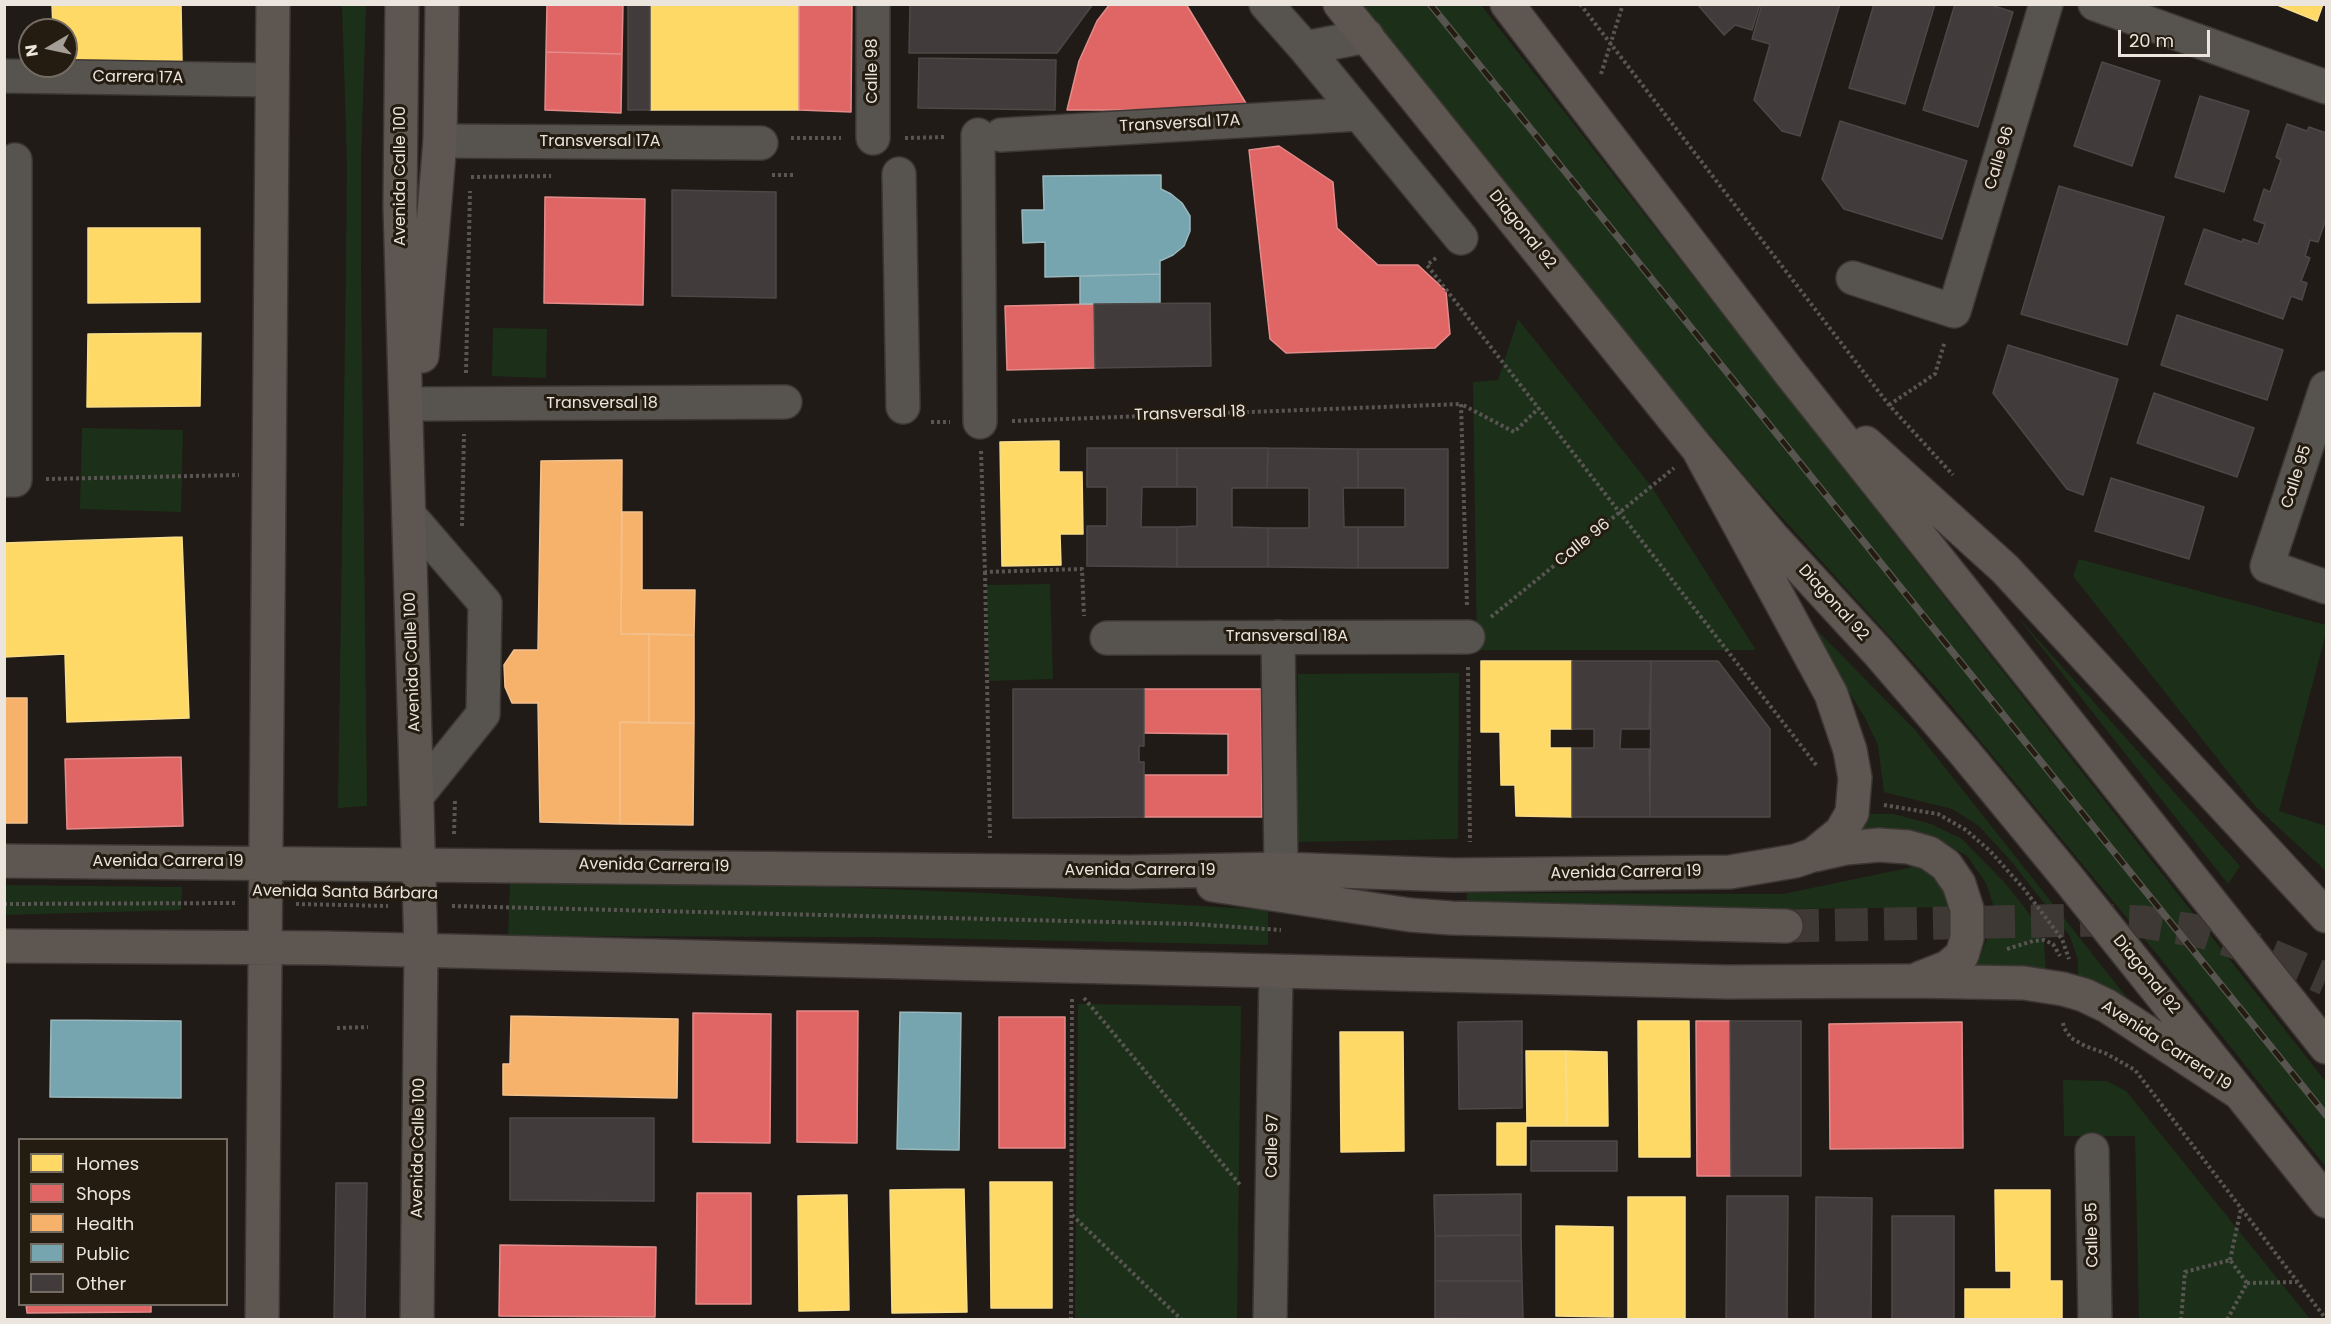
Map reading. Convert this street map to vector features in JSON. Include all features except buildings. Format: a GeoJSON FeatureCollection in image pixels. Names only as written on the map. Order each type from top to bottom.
{"type":"FeatureCollection","features":[{"type":"Feature","properties":{"kind":"main road","name":"Avenida Calle 100"},"geometry":{"type":"LineString","coordinates":[[402,4],[400,217],[421,950],[417,1320]]}},
{"type":"Feature","properties":{"kind":"main road"},"geometry":{"type":"LineString","coordinates":[[409,515],[440,141],[442,4]]}},
{"type":"Feature","properties":{"kind":"main road","name":"Diagonal 92"},"geometry":{"type":"LineString","coordinates":[[1340,4],[1698,449],[1773,538],[1877,651],[1964,752],[2321,1196]]}},
{"type":"Feature","properties":{"kind":"main road"},"geometry":{"type":"LineString","coordinates":[[1507,4],[1790,373],[2326,1047]]}},
{"type":"Feature","properties":{"kind":"main road"},"geometry":{"type":"LineString","coordinates":[[262,1320],[264,947],[250,903],[266,862],[273,7]]}},
{"type":"Feature","properties":{"kind":"main road"},"geometry":{"type":"LineString","coordinates":[[1790,373],[2005,570],[2326,916]]}},
{"type":"Feature","properties":{"kind":"main road","name":"Avenida Carrera 19"},"geometry":{"type":"LineString","coordinates":[[4,861],[1128,872],[1281,869],[1470,874],[1730,872],[1773,866],[1814,855],[1842,832],[1852,813],[1855,778],[1851,750],[1831,694],[1698,449]]}},
{"type":"Feature","properties":{"kind":"main road"},"geometry":{"type":"LineString","coordinates":[[1814,855],[1845,848],[1908,847],[1929,853],[1946,865],[1959,884],[1967,909],[1967,938],[1962,955],[1948,967],[1910,981]]}},
{"type":"Feature","properties":{"kind":"main road"},"geometry":{"type":"LineString","coordinates":[[1128,872],[1420,916],[1502,921],[1786,926]]}},
{"type":"Feature","properties":{"kind":"main road","name":"Avenida Carrera 19"},"geometry":{"type":"LineString","coordinates":[[4,946],[421,950],[1727,982],[2015,983],[2063,989],[2084,995],[2108,1006],[2241,1094]]}},
{"type":"Feature","properties":{"kind":"street","name":"Calle 98"},"geometry":{"type":"LineString","coordinates":[[873,4],[873,138]]}},
{"type":"Feature","properties":{"kind":"street"},"geometry":{"type":"LineString","coordinates":[[1266,4],[1461,238]]}},
{"type":"Feature","properties":{"kind":"street","name":"Calle 96"},"geometry":{"type":"LineString","coordinates":[[1953,311],[2046,4]]}},
{"type":"Feature","properties":{"kind":"street"},"geometry":{"type":"LineString","coordinates":[[2095,4],[2326,87]]}},
{"type":"Feature","properties":{"kind":"street"},"geometry":{"type":"LineString","coordinates":[[1305,48],[1367,36]]}},
{"type":"Feature","properties":{"kind":"street","name":"Carrera 17A"},"geometry":{"type":"LineString","coordinates":[[4,76],[272,80]]}},
{"type":"Feature","properties":{"kind":"street","name":"Transversal 17A"},"geometry":{"type":"LineString","coordinates":[[980,422],[989,135],[1359,114]]}},
{"type":"Feature","properties":{"kind":"street","name":"Transversal 17A"},"geometry":{"type":"LineString","coordinates":[[440,141],[761,143]]}},
{"type":"Feature","properties":{"kind":"street"},"geometry":{"type":"LineString","coordinates":[[10,480],[15,160]]}},
{"type":"Feature","properties":{"kind":"street"},"geometry":{"type":"LineString","coordinates":[[898,174],[911,415]]}},
{"type":"Feature","properties":{"kind":"street"},"geometry":{"type":"LineString","coordinates":[[1853,278],[1953,311]]}},
{"type":"Feature","properties":{"kind":"street","name":"Calle 95"},"geometry":{"type":"LineString","coordinates":[[2326,388],[2267,566],[2326,587]]}},
{"type":"Feature","properties":{"kind":"street","name":"Transversal 18"},"geometry":{"type":"LineString","coordinates":[[418,405],[785,402]]}},
{"type":"Feature","properties":{"kind":"street"},"geometry":{"type":"LineString","coordinates":[[409,515],[485,603],[483,714],[417,796]]}},
{"type":"Feature","properties":{"kind":"street","name":"Transversal 18A"},"geometry":{"type":"LineString","coordinates":[[1107,638],[1468,637]]}},
{"type":"Feature","properties":{"kind":"street"},"geometry":{"type":"LineString","coordinates":[[1278,638],[1281,869]]}},
{"type":"Feature","properties":{"kind":"street","name":"Calle 97"},"geometry":{"type":"LineString","coordinates":[[1270,1320],[1276,972]]}},
{"type":"Feature","properties":{"kind":"street","name":"Calle 95"},"geometry":{"type":"LineString","coordinates":[[2092,1150],[2095,1320]]}},
{"type":"Feature","properties":{"kind":"path"},"geometry":{"type":"LineString","coordinates":[[1580,4],[1889,405],[1960,484]]}},
{"type":"Feature","properties":{"kind":"path"},"geometry":{"type":"LineString","coordinates":[[1589,112],[1623,4]]}},
{"type":"Feature","properties":{"kind":"path"},"geometry":{"type":"LineString","coordinates":[[1461,238],[1427,265],[1817,766]]}},
{"type":"Feature","properties":{"kind":"path"},"geometry":{"type":"LineString","coordinates":[[1889,405],[1935,374],[1953,311]]}},
{"type":"Feature","properties":{"kind":"path"},"geometry":{"type":"LineString","coordinates":[[1470,874],[1468,637],[1461,404],[1514,432],[1539,408]]}},
{"type":"Feature","properties":{"kind":"path","name":"Transversal 18"},"geometry":{"type":"LineString","coordinates":[[911,415],[980,422],[1461,404]]}},
{"type":"Feature","properties":{"kind":"path"},"geometry":{"type":"LineString","coordinates":[[980,422],[990,842]]}},
{"type":"Feature","properties":{"kind":"path","name":"Calle 96"},"geometry":{"type":"LineString","coordinates":[[1468,637],[1698,449]]}},
{"type":"Feature","properties":{"kind":"path"},"geometry":{"type":"LineString","coordinates":[[10,480],[268,475]]}},
{"type":"Feature","properties":{"kind":"path"},"geometry":{"type":"LineString","coordinates":[[985,572],[1082,569],[1084,639],[1107,638]]}},
{"type":"Feature","properties":{"kind":"path"},"geometry":{"type":"LineString","coordinates":[[1881,804],[1938,814],[1966,830],[1990,851],[2024,889],[2062,939],[2070,962],[2071,978],[2063,989]]}},
{"type":"Feature","properties":{"kind":"path","name":"Avenida Santa Bárbara"},"geometry":{"type":"LineString","coordinates":[[4,904],[250,903],[453,906],[1192,924],[1278,930]]}},
{"type":"Feature","properties":{"kind":"path"},"geometry":{"type":"LineString","coordinates":[[2053,944],[2062,963],[2062,1013],[2064,1028],[2071,1038],[2135,1070],[2326,1320]]}},
{"type":"Feature","properties":{"kind":"path"},"geometry":{"type":"LineString","coordinates":[[1079,993],[1247,1193]]}},
{"type":"Feature","properties":{"kind":"path"},"geometry":{"type":"LineString","coordinates":[[1071,1320],[1072,995]]}},
{"type":"Feature","properties":{"kind":"path"},"geometry":{"type":"LineString","coordinates":[[337,1028],[368,1028]]}},
{"type":"Feature","properties":{"kind":"path"},"geometry":{"type":"LineString","coordinates":[[2241,1209],[2230,1260],[2247,1283]]}},
{"type":"Feature","properties":{"kind":"path"},"geometry":{"type":"LineString","coordinates":[[1071,1214],[1182,1320]]}},
{"type":"Feature","properties":{"kind":"path"},"geometry":{"type":"LineString","coordinates":[[2181,1320],[2185,1272],[2230,1260]]}},
{"type":"Feature","properties":{"kind":"path"},"geometry":{"type":"LineString","coordinates":[[2247,1283],[2297,1282]]}},
{"type":"Feature","properties":{"kind":"path"},"geometry":{"type":"LineString","coordinates":[[2227,1320],[2247,1283]]}},
{"type":"Feature","properties":{"kind":"green space"},"geometry":{"type":"Polygon","coordinates":[[[366,4],[361,162],[361,269],[367,806],[338,808],[347,162],[342,5],[366,4]]]}},
{"type":"Feature","properties":{"kind":"green space"},"geometry":{"type":"Polygon","coordinates":[[[1362,5],[1481,5],[2326,1082],[2326,1167],[2156,953],[1939,691],[1748,480],[1589,290],[1362,5]]]}},
{"type":"Feature","properties":{"kind":"green space"},"geometry":{"type":"Polygon","coordinates":[[[1518,319],[1651,486],[1756,650],[1477,650],[1473,382],[1498,380],[1518,319]]]}},
{"type":"Feature","properties":{"kind":"green space"},"geometry":{"type":"Polygon","coordinates":[[[493,328],[547,329],[546,378],[492,376],[493,328]]]}},
{"type":"Feature","properties":{"kind":"green space"},"geometry":{"type":"Polygon","coordinates":[[[82,428],[183,430],[181,512],[80,509],[82,428]]]}},
{"type":"Feature","properties":{"kind":"green space"},"geometry":{"type":"Polygon","coordinates":[[[2079,559],[2326,625],[2326,633],[2279,811],[2326,826],[2326,871],[2255,806],[2073,576],[2079,559]]]}},
{"type":"Feature","properties":{"kind":"green space"},"geometry":{"type":"Polygon","coordinates":[[[1050,584],[1053,679],[989,681],[987,585],[1050,584]]]}},
{"type":"Feature","properties":{"kind":"green space"},"geometry":{"type":"Polygon","coordinates":[[[2016,615],[2240,866],[2228,884],[2016,615]]]}},
{"type":"Feature","properties":{"kind":"green space"},"geometry":{"type":"Polygon","coordinates":[[[1803,616],[1916,731],[2147,1023],[2092,982],[2078,975],[2078,960],[2070,936],[2011,861],[1979,826],[1952,809],[1884,792],[1878,745],[1865,718],[1803,616]]]}},
{"type":"Feature","properties":{"kind":"green space"},"geometry":{"type":"Polygon","coordinates":[[[1459,673],[1458,839],[1298,842],[1298,674],[1459,673]]]}},
{"type":"Feature","properties":{"kind":"green space"},"geometry":{"type":"Polygon","coordinates":[[[1867,814],[1894,814],[1931,824],[1962,839],[2005,883],[2028,912],[2044,942],[2046,971],[1973,973],[1987,939],[1994,907],[1986,883],[1967,856],[1936,838],[1899,829],[1864,828],[1867,814]]]}},
{"type":"Feature","properties":{"kind":"green space"},"geometry":{"type":"Polygon","coordinates":[[[1913,867],[1929,871],[1942,883],[1951,907],[1784,909],[1467,905],[1467,893],[1783,894],[1913,867]]]}},
{"type":"Feature","properties":{"kind":"green space"},"geometry":{"type":"Polygon","coordinates":[[[510,881],[809,886],[985,893],[1268,910],[1268,945],[874,937],[508,936],[510,881]]]}},
{"type":"Feature","properties":{"kind":"green space"},"geometry":{"type":"Polygon","coordinates":[[[5,885],[182,887],[181,910],[5,915],[5,885]]]}},
{"type":"Feature","properties":{"kind":"green space"},"geometry":{"type":"Polygon","coordinates":[[[1078,1004],[1241,1006],[1237,1319],[1075,1319],[1078,1004]]]}},
{"type":"Feature","properties":{"kind":"green space"},"geometry":{"type":"Polygon","coordinates":[[[2063,1080],[2107,1081],[2126,1091],[2310,1319],[2139,1319],[2135,1136],[2064,1136],[2063,1080]]]}},
{"type":"Feature","properties":{"kind":"tunnel"},"geometry":{"type":"LineString","coordinates":[[1786,926],[2096,920],[2144,922],[2203,932],[2261,951],[2326,979]]}},
{"type":"Feature","properties":{"kind":"railway"},"geometry":{"type":"LineString","coordinates":[[1430,4],[2326,1115]]}}]}
